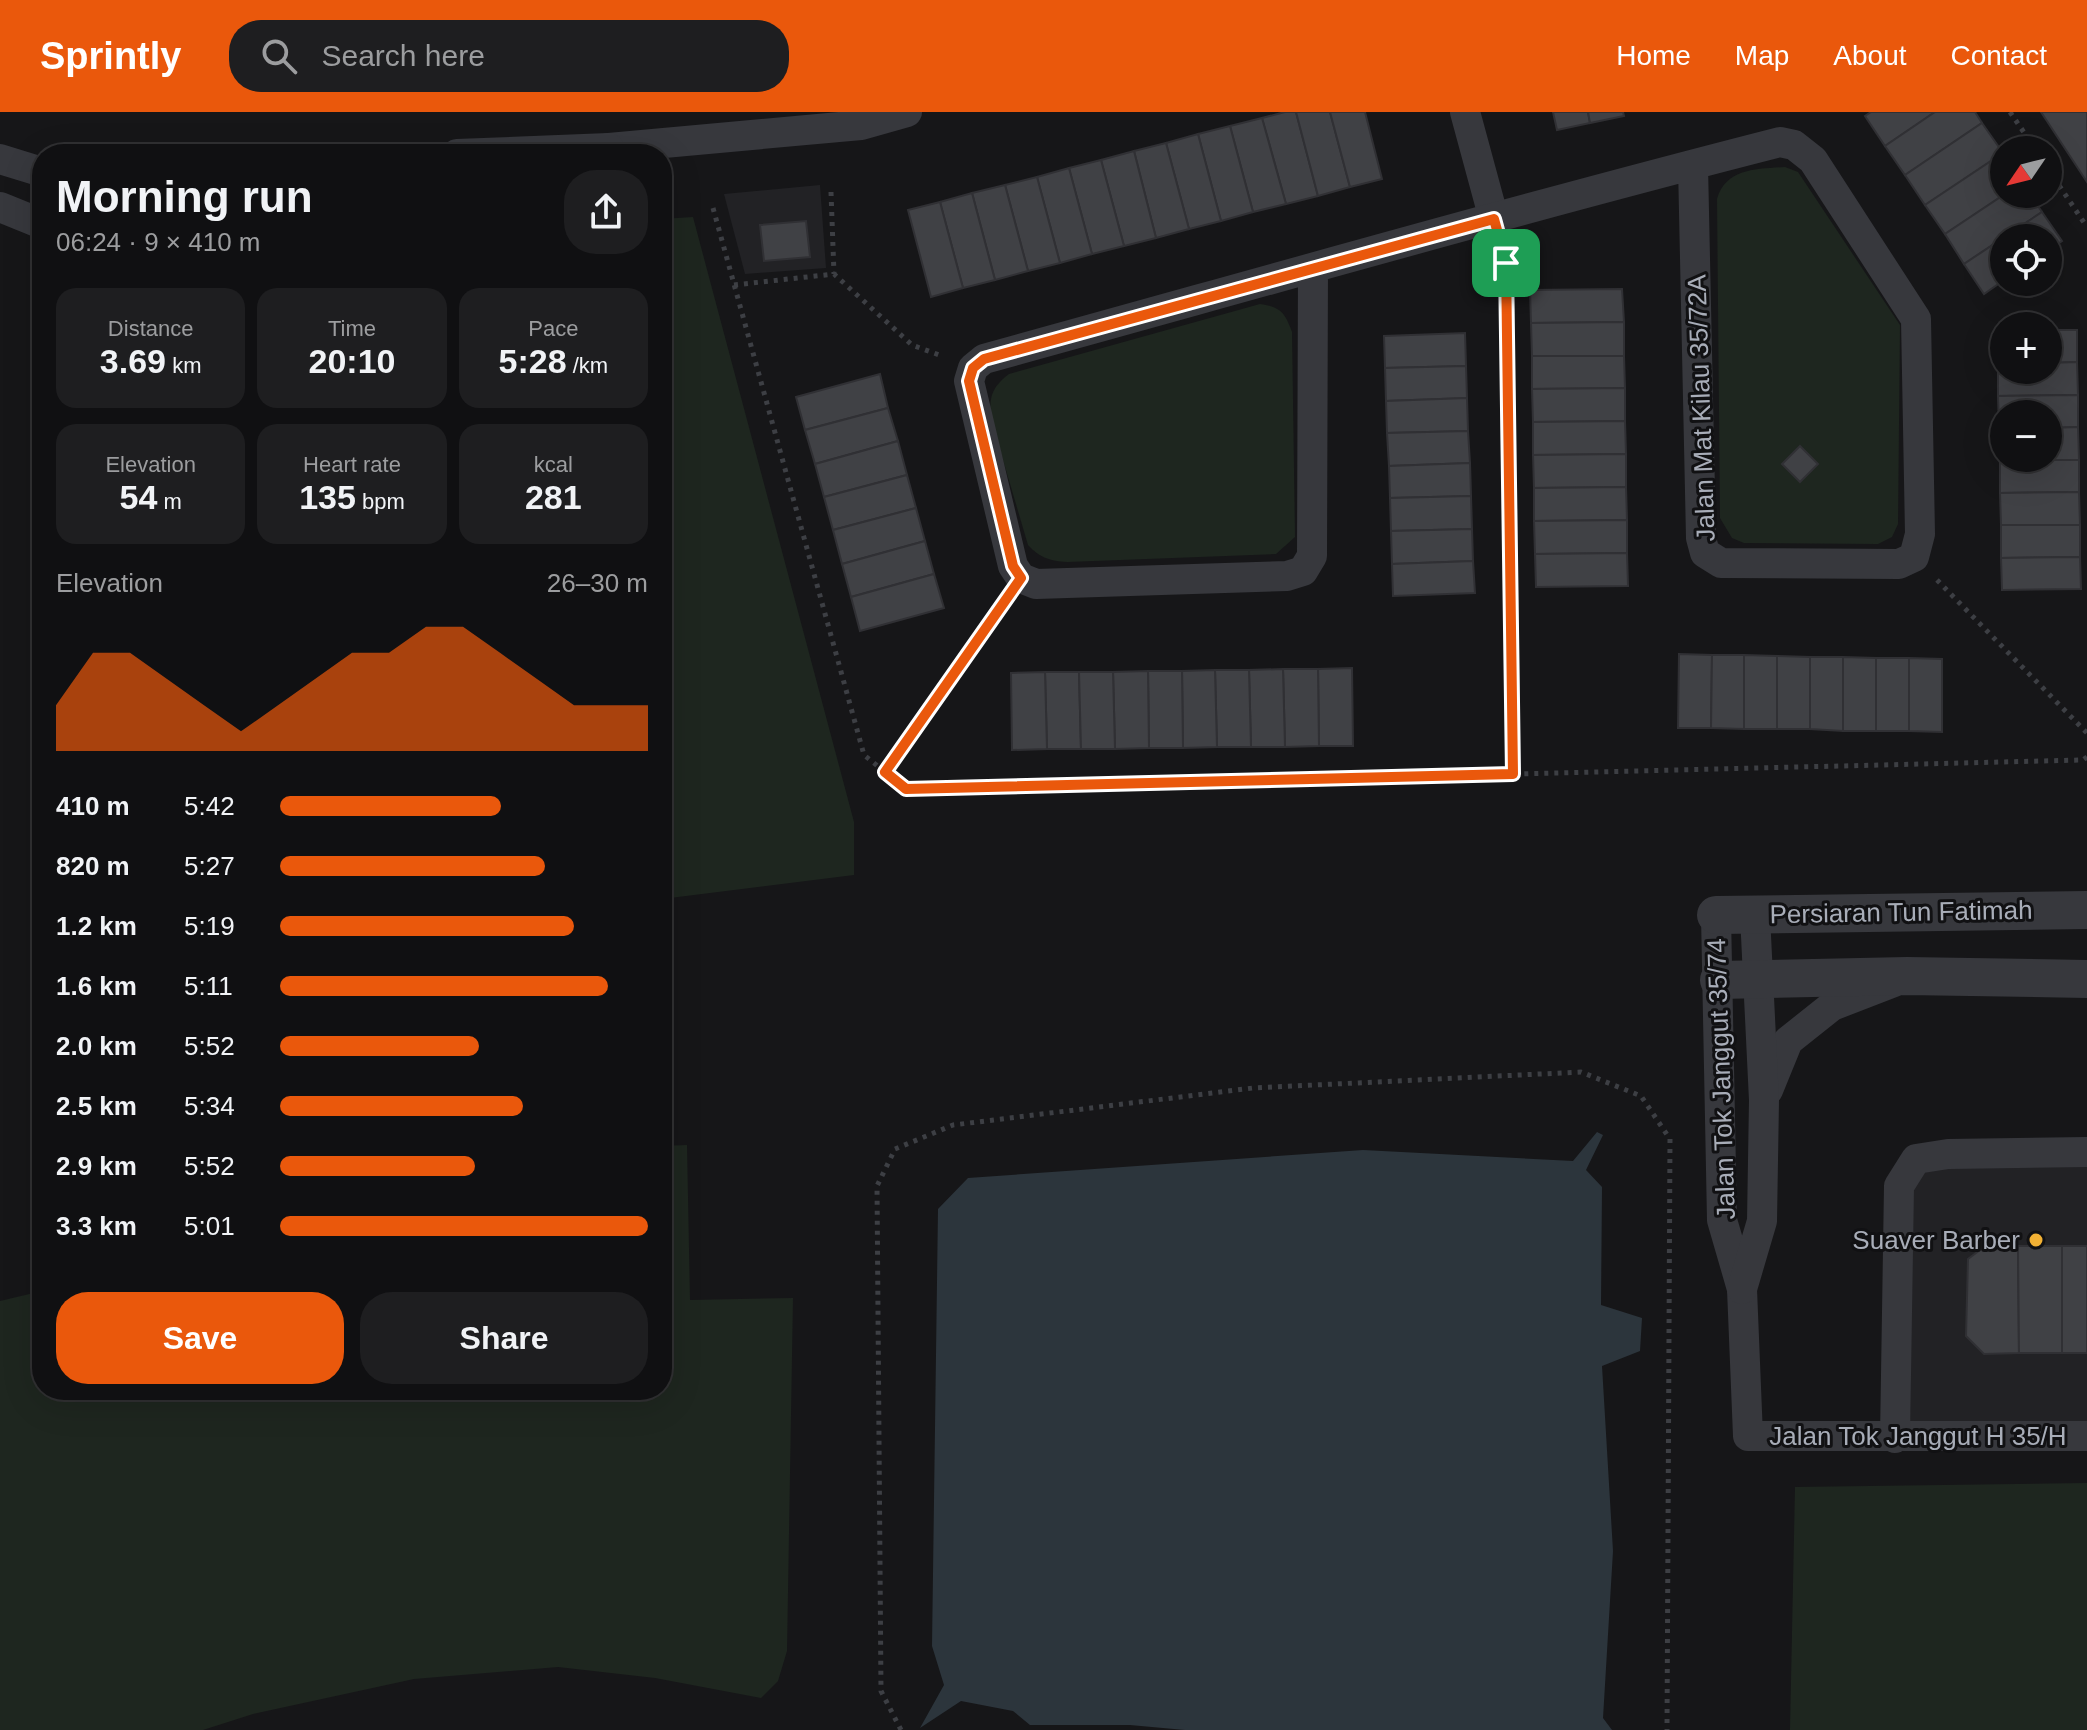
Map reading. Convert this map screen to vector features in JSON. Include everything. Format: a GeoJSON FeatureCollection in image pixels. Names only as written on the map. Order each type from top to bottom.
{"type":"FeatureCollection","features":[{"type":"Feature","properties":{"kind":"street"},"geometry":{"type":"LineString","coordinates":[[657,144],[907,112]]}},
{"type":"Feature","properties":{"kind":"street"},"geometry":{"type":"LineString","coordinates":[[1465,112],[1494,219]]}},
{"type":"Feature","properties":{"kind":"street"},"geometry":{"type":"LineString","coordinates":[[1313,269],[1312,556],[1303,571],[1287,576],[1036,584],[1021,578],[1013,566],[969,381],[973,368],[984,359],[1494,219],[1780,142],[1794,145],[1813,160],[1916,319],[1920,534],[1914,557]]}},
{"type":"Feature","properties":{"kind":"street"},"geometry":{"type":"LineString","coordinates":[[0,159],[32,169]]}},
{"type":"Feature","properties":{"kind":"street","name":"Jalan Mat Kilau 35/72A"},"geometry":{"type":"LineString","coordinates":[[1693,165],[1701,538],[1705,553],[1721,563],[1899,564],[1914,557]]}},
{"type":"Feature","properties":{"kind":"street"},"geometry":{"type":"LineString","coordinates":[[0,207],[32,220]]}},
{"type":"Feature","properties":{"kind":"street","name":"Persiaran Tun Fatimah"},"geometry":{"type":"LineString","coordinates":[[1716,915],[2087,910]]}},
{"type":"Feature","properties":{"kind":"street","name":"Jalan Tok Janggut 35/74"},"geometry":{"type":"LineString","coordinates":[[1716,915],[1722,1220],[1742,1289],[1748,1436]]}},
{"type":"Feature","properties":{"kind":"street","name":"Jalan Tok Janggut 35/74"},"geometry":{"type":"LineString","coordinates":[[1742,1289],[1762,1221],[1764,1100],[1755,915]]}},
{"type":"Feature","properties":{"kind":"street"},"geometry":{"type":"LineString","coordinates":[[1764,1100],[1788,1041],[1832,1006],[1907,976]]}},
{"type":"Feature","properties":{"kind":"street"},"geometry":{"type":"LineString","coordinates":[[1719,980],[1907,976],[2087,979]]}},
{"type":"Feature","properties":{"kind":"street"},"geometry":{"type":"LineString","coordinates":[[1895,1438],[1899,1186],[1916,1159],[1948,1154],[2087,1152]]}},
{"type":"Feature","properties":{"kind":"street","name":"Jalan Tok Janggut H 35/H"},"geometry":{"type":"LineString","coordinates":[[1748,1436],[2087,1436]]}},
{"type":"Feature","properties":{"kind":"path"},"geometry":{"type":"LineString","coordinates":[[2010,112],[2026,136]]}},
{"type":"Feature","properties":{"kind":"path"},"geometry":{"type":"LineString","coordinates":[[2062,190],[2087,227]]}},
{"type":"Feature","properties":{"kind":"path"},"geometry":{"type":"LineString","coordinates":[[831,192],[834,274],[912,345],[973,368]]}},
{"type":"Feature","properties":{"kind":"path"},"geometry":{"type":"LineString","coordinates":[[713,208],[864,755],[906,789],[2083,760],[2087,757]]}},
{"type":"Feature","properties":{"kind":"path"},"geometry":{"type":"LineString","coordinates":[[1494,219],[1506,263],[1513,774]]}},
{"type":"Feature","properties":{"kind":"path"},"geometry":{"type":"LineString","coordinates":[[734,285],[834,274]]}},
{"type":"Feature","properties":{"kind":"path"},"geometry":{"type":"LineString","coordinates":[[1914,557],[2087,733]]}},
{"type":"Feature","properties":{"kind":"path"},"geometry":{"type":"LineString","coordinates":[[885,772],[1021,578]]}},
{"type":"Feature","properties":{"kind":"path"},"geometry":{"type":"LineString","coordinates":[[901,1730],[881,1691],[877,1186],[895,1149],[953,1125],[1253,1088],[1581,1072],[1641,1096],[1670,1139],[1667,1730]]}},
{"type":"Feature","properties":{"kind":"shaded area"},"geometry":{"type":"Polygon","coordinates":[[[1785,167],[1798,172],[1900,325],[1898,524],[1892,537],[1878,544],[1744,543],[1732,538],[1720,518],[1717,199],[1727,181],[1735,176],[1754,170],[1785,167]]]}},
{"type":"Feature","properties":{"kind":"shaded area"},"geometry":{"type":"Polygon","coordinates":[[[820,185],[826,268],[745,274],[724,194],[820,185]]]}},
{"type":"Feature","properties":{"kind":"shaded area"},"geometry":{"type":"Polygon","coordinates":[[[693,217],[854,822],[854,875],[672,898],[672,218],[693,217]]]}},
{"type":"Feature","properties":{"kind":"shaded area"},"geometry":{"type":"Polygon","coordinates":[[[1260,304],[1281,312],[1292,332],[1295,537],[1276,554],[1067,562],[1046,558],[1032,549],[1028,545],[991,419],[991,399],[998,384],[1009,374],[1260,304]]]}},
{"type":"Feature","properties":{"kind":"shaded area"},"geometry":{"type":"Polygon","coordinates":[[[1597,1132],[1603,1135],[1586,1170],[1602,1187],[1601,1305],[1642,1318],[1640,1351],[1602,1366],[1613,1551],[1603,1718],[1612,1730],[1185,1730],[1130,1725],[1030,1725],[1013,1711],[961,1701],[920,1728],[944,1685],[932,1646],[938,1209],[968,1178],[1363,1150],[1573,1161],[1597,1132]]]}},
{"type":"Feature","properties":{"kind":"shaded area"},"geometry":{"type":"Polygon","coordinates":[[[687,1145],[690,1300],[793,1298],[787,1651],[778,1681],[761,1698],[655,1678],[558,1667],[414,1679],[253,1714],[203,1730],[0,1730],[0,1301],[32,1293],[32,1400],[672,1400],[672,1146],[687,1145]]]}},
{"type":"Feature","properties":{"kind":"shaded area"},"geometry":{"type":"Polygon","coordinates":[[[2087,1165],[2087,1421],[1910,1423],[1912,1187],[1924,1170],[1949,1166],[2087,1165]]]}},
{"type":"Feature","properties":{"kind":"shaded area"},"geometry":{"type":"Polygon","coordinates":[[[2087,1483],[2087,1730],[1790,1730],[1795,1487],[2087,1483]]]}},
{"type":"Feature","properties":{"kind":"building"},"geometry":{"type":"Polygon","coordinates":[[[1296,112],[1318,196],[1286,204],[1262,118],[1296,112]]]}},
{"type":"Feature","properties":{"kind":"building"},"geometry":{"type":"Polygon","coordinates":[[[1296,112],[1330,112],[1350,187],[1318,196],[1296,112]]]}},
{"type":"Feature","properties":{"kind":"building"},"geometry":{"type":"Polygon","coordinates":[[[1330,112],[1365,112],[1382,179],[1350,187],[1330,112]]]}},
{"type":"Feature","properties":{"kind":"building"},"geometry":{"type":"Polygon","coordinates":[[[1553,112],[1588,112],[1590,123],[1557,130],[1553,112]]]}},
{"type":"Feature","properties":{"kind":"building"},"geometry":{"type":"Polygon","coordinates":[[[1588,112],[1623,112],[1624,116],[1590,123],[1588,112]]]}},
{"type":"Feature","properties":{"kind":"building"},"geometry":{"type":"Polygon","coordinates":[[[1871,112],[1935,112],[1885,146],[1865,116],[1871,112]]]}},
{"type":"Feature","properties":{"kind":"building"},"geometry":{"type":"Polygon","coordinates":[[[1935,112],[1975,112],[1982,123],[1905,175],[1885,146],[1935,112]]]}},
{"type":"Feature","properties":{"kind":"building"},"geometry":{"type":"Polygon","coordinates":[[[2041,112],[2087,112],[2087,182],[2062,144],[2062,136],[2057,136],[2041,112]]]}},
{"type":"Feature","properties":{"kind":"building"},"geometry":{"type":"Polygon","coordinates":[[[1262,118],[1286,204],[1253,212],[1230,126],[1262,118]]]}},
{"type":"Feature","properties":{"kind":"building"},"geometry":{"type":"Polygon","coordinates":[[[1982,123],[1991,136],[1990,162],[1925,205],[1905,175],[1982,123]]]}},
{"type":"Feature","properties":{"kind":"building"},"geometry":{"type":"Polygon","coordinates":[[[1230,126],[1253,212],[1221,221],[1198,134],[1230,126]]]}},
{"type":"Feature","properties":{"kind":"building"},"geometry":{"type":"Polygon","coordinates":[[[1198,134],[1221,221],[1189,229],[1166,143],[1198,134]]]}},
{"type":"Feature","properties":{"kind":"building"},"geometry":{"type":"Polygon","coordinates":[[[1166,143],[1189,229],[1156,238],[1134,151],[1166,143]]]}},
{"type":"Feature","properties":{"kind":"building"},"geometry":{"type":"Polygon","coordinates":[[[1134,151],[1156,238],[1124,246],[1101,160],[1134,151]]]}},
{"type":"Feature","properties":{"kind":"building"},"geometry":{"type":"Polygon","coordinates":[[[1101,160],[1124,246],[1092,254],[1069,168],[1101,160]]]}},
{"type":"Feature","properties":{"kind":"building"},"geometry":{"type":"Polygon","coordinates":[[[1990,162],[1990,204],[1945,234],[1925,205],[1990,162]]]}},
{"type":"Feature","properties":{"kind":"building"},"geometry":{"type":"Polygon","coordinates":[[[1069,168],[1092,254],[1060,263],[1037,177],[1069,168]]]}},
{"type":"Feature","properties":{"kind":"building"},"geometry":{"type":"Polygon","coordinates":[[[1037,177],[1060,263],[1028,271],[1005,185],[1037,177]]]}},
{"type":"Feature","properties":{"kind":"building"},"geometry":{"type":"Polygon","coordinates":[[[1005,185],[1028,271],[995,280],[972,193],[1005,185]]]}},
{"type":"Feature","properties":{"kind":"building"},"geometry":{"type":"Polygon","coordinates":[[[972,193],[995,280],[963,288],[940,202],[972,193]]]}},
{"type":"Feature","properties":{"kind":"building"},"geometry":{"type":"Polygon","coordinates":[[[940,202],[963,288],[931,297],[908,210],[940,202]]]}},
{"type":"Feature","properties":{"kind":"building"},"geometry":{"type":"Polygon","coordinates":[[[1990,204],[1990,208],[2039,208],[2042,212],[2024,224],[1990,224],[1990,247],[1964,264],[1945,234],[1990,204]]]}},
{"type":"Feature","properties":{"kind":"building"},"geometry":{"type":"Polygon","coordinates":[[[2042,212],[2050,224],[2024,224],[2042,212]]]}},
{"type":"Feature","properties":{"kind":"building"},"geometry":{"type":"Polygon","coordinates":[[[806,221],[810,257],[764,261],[760,225],[806,221]]]}},
{"type":"Feature","properties":{"kind":"building"},"geometry":{"type":"Polygon","coordinates":[[[1990,247],[1990,290],[1984,294],[1964,264],[1990,247]]]}},
{"type":"Feature","properties":{"kind":"building"},"geometry":{"type":"Polygon","coordinates":[[[1622,289],[1624,322],[1531,323],[1530,290],[1622,289]]]}},
{"type":"Feature","properties":{"kind":"building"},"geometry":{"type":"Polygon","coordinates":[[[1624,322],[1624,356],[1532,356],[1531,323],[1624,322]]]}},
{"type":"Feature","properties":{"kind":"building"},"geometry":{"type":"Polygon","coordinates":[[[2062,330],[2077,330],[2077,362],[2062,363],[2062,330]]]}},
{"type":"Feature","properties":{"kind":"building"},"geometry":{"type":"Polygon","coordinates":[[[1465,333],[1466,366],[1385,368],[1384,336],[1465,333]]]}},
{"type":"Feature","properties":{"kind":"building"},"geometry":{"type":"Polygon","coordinates":[[[1532,356],[1624,356],[1625,388],[1532,389],[1532,356]]]}},
{"type":"Feature","properties":{"kind":"building"},"geometry":{"type":"Polygon","coordinates":[[[2077,362],[2078,395],[1998,396],[1998,384],[2062,384],[2062,363],[2077,362]]]}},
{"type":"Feature","properties":{"kind":"building"},"geometry":{"type":"Polygon","coordinates":[[[1466,366],[1467,398],[1386,401],[1385,368],[1466,366]]]}},
{"type":"Feature","properties":{"kind":"building"},"geometry":{"type":"Polygon","coordinates":[[[880,374],[888,408],[805,430],[796,397],[880,374]]]}},
{"type":"Feature","properties":{"kind":"building"},"geometry":{"type":"Polygon","coordinates":[[[1625,388],[1625,421],[1533,422],[1532,389],[1625,388]]]}},
{"type":"Feature","properties":{"kind":"building"},"geometry":{"type":"Polygon","coordinates":[[[2078,395],[2078,427],[2062,428],[2062,400],[1998,400],[1998,396],[2078,395]]]}},
{"type":"Feature","properties":{"kind":"building"},"geometry":{"type":"Polygon","coordinates":[[[1467,398],[1468,431],[1387,433],[1386,401],[1467,398]]]}},
{"type":"Feature","properties":{"kind":"building"},"geometry":{"type":"Polygon","coordinates":[[[888,408],[898,441],[815,464],[805,430],[888,408]]]}},
{"type":"Feature","properties":{"kind":"building"},"geometry":{"type":"Polygon","coordinates":[[[1625,421],[1626,454],[1533,455],[1533,422],[1625,421]]]}},
{"type":"Feature","properties":{"kind":"building"},"geometry":{"type":"Polygon","coordinates":[[[2078,427],[2079,460],[2062,460],[2062,428],[2078,427]]]}},
{"type":"Feature","properties":{"kind":"building"},"geometry":{"type":"Polygon","coordinates":[[[1468,431],[1470,463],[1389,466],[1387,433],[1468,431]]]}},
{"type":"Feature","properties":{"kind":"building"},"geometry":{"type":"Polygon","coordinates":[[[898,441],[907,475],[824,497],[815,464],[898,441]]]}},
{"type":"Feature","properties":{"kind":"building"},"geometry":{"type":"Polygon","coordinates":[[[1800,446],[1818,464],[1800,482],[1782,464],[1800,446]]]}},
{"type":"Feature","properties":{"kind":"building"},"geometry":{"type":"Polygon","coordinates":[[[1626,454],[1626,487],[1534,488],[1533,455],[1626,454]]]}},
{"type":"Feature","properties":{"kind":"building"},"geometry":{"type":"Polygon","coordinates":[[[2062,460],[2079,460],[2079,492],[2000,493],[2000,472],[2062,472],[2062,460]]]}},
{"type":"Feature","properties":{"kind":"building"},"geometry":{"type":"Polygon","coordinates":[[[1470,463],[1471,496],[1390,498],[1389,466],[1470,463]]]}},
{"type":"Feature","properties":{"kind":"building"},"geometry":{"type":"Polygon","coordinates":[[[907,475],[916,508],[833,530],[824,497],[907,475]]]}},
{"type":"Feature","properties":{"kind":"building"},"geometry":{"type":"Polygon","coordinates":[[[1626,487],[1627,520],[1534,521],[1534,488],[1626,487]]]}},
{"type":"Feature","properties":{"kind":"building"},"geometry":{"type":"Polygon","coordinates":[[[2079,492],[2080,525],[2001,525],[2000,493],[2079,492]]]}},
{"type":"Feature","properties":{"kind":"building"},"geometry":{"type":"Polygon","coordinates":[[[1471,496],[1472,529],[1391,531],[1390,498],[1471,496]]]}},
{"type":"Feature","properties":{"kind":"building"},"geometry":{"type":"Polygon","coordinates":[[[916,508],[925,541],[842,564],[833,530],[916,508]]]}},
{"type":"Feature","properties":{"kind":"building"},"geometry":{"type":"Polygon","coordinates":[[[1627,520],[1627,553],[1535,554],[1534,521],[1627,520]]]}},
{"type":"Feature","properties":{"kind":"building"},"geometry":{"type":"Polygon","coordinates":[[[2001,525],[2080,525],[2080,557],[2001,558],[2001,525]]]}},
{"type":"Feature","properties":{"kind":"building"},"geometry":{"type":"Polygon","coordinates":[[[1472,529],[1473,561],[1392,564],[1391,531],[1472,529]]]}},
{"type":"Feature","properties":{"kind":"building"},"geometry":{"type":"Polygon","coordinates":[[[925,541],[934,574],[851,597],[842,564],[925,541]]]}},
{"type":"Feature","properties":{"kind":"building"},"geometry":{"type":"Polygon","coordinates":[[[1627,553],[1628,586],[1536,587],[1535,554],[1627,553]]]}},
{"type":"Feature","properties":{"kind":"building"},"geometry":{"type":"Polygon","coordinates":[[[2080,557],[2081,589],[2002,590],[2001,558],[2080,557]]]}},
{"type":"Feature","properties":{"kind":"building"},"geometry":{"type":"Polygon","coordinates":[[[1473,561],[1475,593],[1393,596],[1392,564],[1473,561]]]}},
{"type":"Feature","properties":{"kind":"building"},"geometry":{"type":"Polygon","coordinates":[[[934,574],[944,608],[860,631],[851,597],[934,574]]]}},
{"type":"Feature","properties":{"kind":"building"},"geometry":{"type":"Polygon","coordinates":[[[1679,654],[1712,655],[1711,728],[1678,728],[1679,654]]]}},
{"type":"Feature","properties":{"kind":"building"},"geometry":{"type":"Polygon","coordinates":[[[1712,655],[1744,655],[1744,729],[1711,728],[1712,655]]]}},
{"type":"Feature","properties":{"kind":"building"},"geometry":{"type":"Polygon","coordinates":[[[1744,655],[1777,656],[1777,729],[1744,729],[1744,655]]]}},
{"type":"Feature","properties":{"kind":"building"},"geometry":{"type":"Polygon","coordinates":[[[1777,656],[1810,657],[1810,729],[1777,729],[1777,656]]]}},
{"type":"Feature","properties":{"kind":"building"},"geometry":{"type":"Polygon","coordinates":[[[1810,657],[1843,657],[1843,731],[1810,729],[1810,657]]]}},
{"type":"Feature","properties":{"kind":"building"},"geometry":{"type":"Polygon","coordinates":[[[1843,657],[1876,658],[1876,731],[1843,731],[1843,657]]]}},
{"type":"Feature","properties":{"kind":"building"},"geometry":{"type":"Polygon","coordinates":[[[1876,658],[1909,658],[1909,731],[1876,731],[1876,658]]]}},
{"type":"Feature","properties":{"kind":"building"},"geometry":{"type":"Polygon","coordinates":[[[1909,658],[1942,659],[1942,732],[1909,731],[1909,658]]]}},
{"type":"Feature","properties":{"kind":"building"},"geometry":{"type":"Polygon","coordinates":[[[1352,668],[1353,746],[1319,746],[1318,669],[1352,668]]]}},
{"type":"Feature","properties":{"kind":"building"},"geometry":{"type":"Polygon","coordinates":[[[1283,669],[1318,669],[1319,746],[1285,747],[1283,669]]]}},
{"type":"Feature","properties":{"kind":"building"},"geometry":{"type":"Polygon","coordinates":[[[1283,669],[1285,747],[1251,747],[1249,670],[1283,669]]]}},
{"type":"Feature","properties":{"kind":"building"},"geometry":{"type":"Polygon","coordinates":[[[1215,670],[1249,670],[1251,747],[1217,747],[1215,670]]]}},
{"type":"Feature","properties":{"kind":"building"},"geometry":{"type":"Polygon","coordinates":[[[1215,670],[1217,747],[1183,748],[1182,671],[1215,670]]]}},
{"type":"Feature","properties":{"kind":"building"},"geometry":{"type":"Polygon","coordinates":[[[1148,671],[1182,671],[1183,748],[1149,748],[1148,671]]]}},
{"type":"Feature","properties":{"kind":"building"},"geometry":{"type":"Polygon","coordinates":[[[1148,671],[1149,748],[1115,749],[1113,672],[1148,671]]]}},
{"type":"Feature","properties":{"kind":"building"},"geometry":{"type":"Polygon","coordinates":[[[1045,672],[1079,672],[1081,749],[1047,749],[1045,672]]]}},
{"type":"Feature","properties":{"kind":"building"},"geometry":{"type":"Polygon","coordinates":[[[1045,672],[1047,749],[1012,750],[1011,673],[1045,672]]]}},
{"type":"Feature","properties":{"kind":"building"},"geometry":{"type":"Polygon","coordinates":[[[1079,672],[1113,672],[1115,749],[1081,749],[1079,672]]]}},
{"type":"Feature","properties":{"kind":"building"},"geometry":{"type":"Polygon","coordinates":[[[2018,1246],[2019,1353],[1984,1354],[1966,1336],[1968,1259],[1984,1247],[2018,1246]]]}},
{"type":"Feature","properties":{"kind":"building"},"geometry":{"type":"Polygon","coordinates":[[[2018,1246],[2062,1246],[2062,1353],[2019,1353],[2018,1246]]]}},
{"type":"Feature","properties":{"kind":"building"},"geometry":{"type":"Polygon","coordinates":[[[2062,1246],[2087,1246],[2087,1353],[2062,1353],[2062,1246]]]}},
{"type":"Feature","properties":{"kind":"place","name":"Suaver Barber"},"geometry":{"type":"Point","coordinates":[2036,1240]}},
{"type":"Feature","properties":{"kind":"route"},"geometry":{"type":"LineString","coordinates":[[1494,219],[1506,263],[1513,774],[906,789],[885,772],[1021,578],[1013,566],[969,381],[973,368],[984,359],[1494,219]]}}]}
